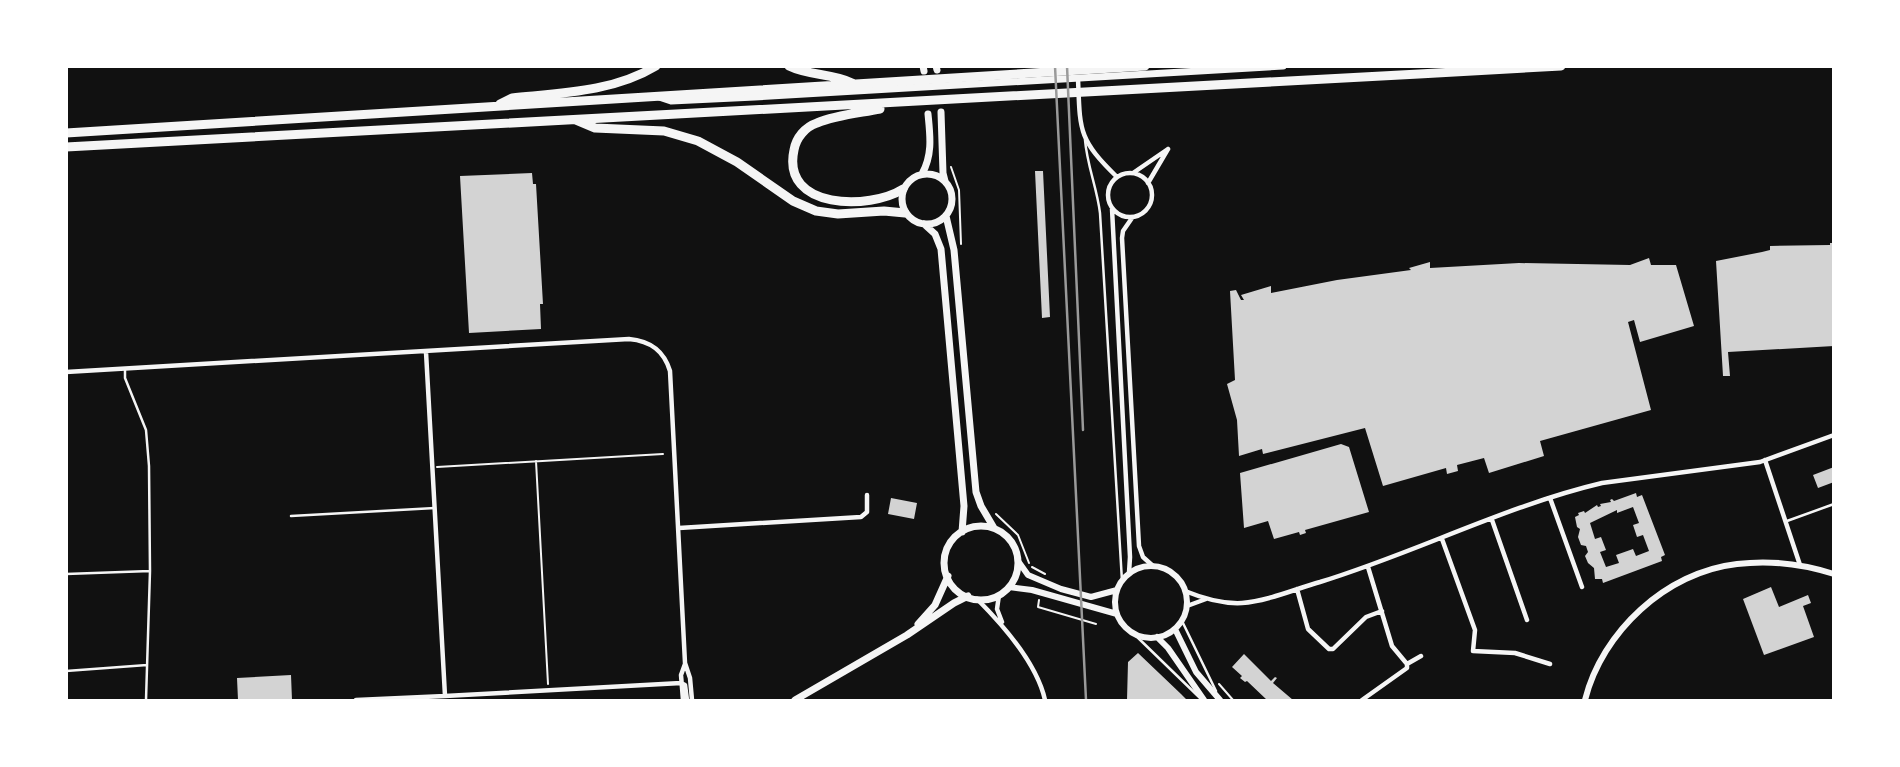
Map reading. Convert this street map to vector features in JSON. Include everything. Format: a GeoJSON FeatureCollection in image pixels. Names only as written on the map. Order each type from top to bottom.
{"type":"FeatureCollection","features":[{"type":"Feature","properties":{"kind":"highway"},"geometry":{"type":"LineString","coordinates":[[497,106],[512,98],[596,89],[616,84],[640,76],[656,66]]}},
{"type":"Feature","properties":{"kind":"highway"},"geometry":{"type":"LineString","coordinates":[[789,66],[853,83]]}},
{"type":"Feature","properties":{"kind":"highway"},"geometry":{"type":"LineString","coordinates":[[66,133],[853,83],[901,84],[1089,74],[1145,66]]}},
{"type":"Feature","properties":{"kind":"highway"},"geometry":{"type":"LineString","coordinates":[[66,147],[755,109],[902,104],[1562,66]]}},
{"type":"Feature","properties":{"kind":"highway"},"geometry":{"type":"LineString","coordinates":[[902,104],[817,122],[799,137],[793,167],[802,184],[824,199],[847,202],[875,200],[886,198],[903,188]]}},
{"type":"Feature","properties":{"kind":"highway"},"geometry":{"type":"LineString","coordinates":[[575,119],[596,128],[664,131],[698,141],[737,162],[793,201],[816,211],[838,214],[884,211],[905,213]]}},
{"type":"Feature","properties":{"kind":"main road"},"geometry":{"type":"LineString","coordinates":[[1089,74],[1283,66]]}},
{"type":"Feature","properties":{"kind":"main road"},"geometry":{"type":"LineString","coordinates":[[655,96],[671,101],[901,84]]}},
{"type":"Feature","properties":{"kind":"main road"},"geometry":{"type":"LineString","coordinates":[[941,113],[945,182]]}},
{"type":"Feature","properties":{"kind":"main road"},"geometry":{"type":"LineString","coordinates":[[922,174],[928,164],[931,149],[928,114]]}},
{"type":"Feature","properties":{"kind":"main road"},"geometry":{"type":"LineString","coordinates":[[922,174],[935,175],[950,188],[952,202],[946,216],[936,223],[915,222],[905,213],[901,201],[903,188],[913,177],[922,174]]}},
{"type":"Feature","properties":{"kind":"main road"},"geometry":{"type":"LineString","coordinates":[[946,216],[954,250],[976,492],[994,528],[1011,541],[1018,561],[1016,575],[1009,587],[999,595],[977,599],[968,597],[956,589],[947,576]]}},
{"type":"Feature","properties":{"kind":"main road"},"geometry":{"type":"LineString","coordinates":[[924,224],[938,241],[945,282],[964,506],[962,532]]}},
{"type":"Feature","properties":{"kind":"main road"},"geometry":{"type":"LineString","coordinates":[[907,635],[935,605],[947,576],[946,554],[953,539],[978,526],[994,528]]}},
{"type":"Feature","properties":{"kind":"main road"},"geometry":{"type":"LineString","coordinates":[[795,701],[968,597]]}},
{"type":"Feature","properties":{"kind":"street"},"geometry":{"type":"LineString","coordinates":[[1078,66],[1080,126],[1085,140],[1116,177]]}},
{"type":"Feature","properties":{"kind":"street"},"geometry":{"type":"LineString","coordinates":[[1129,573],[1112,209],[1107,195],[1111,182],[1116,177],[1133,173],[1168,149],[1149,183]]}},
{"type":"Feature","properties":{"kind":"street"},"geometry":{"type":"LineString","coordinates":[[1112,209],[1124,217],[1132,218],[1144,213],[1151,203],[1149,183],[1139,174],[1133,173]]}},
{"type":"Feature","properties":{"kind":"street"},"geometry":{"type":"LineString","coordinates":[[1132,218],[1123,231],[1122,239],[1139,546],[1143,557],[1153,566],[1173,574],[1185,591],[1187,606],[1182,621],[1175,629],[1157,638],[1147,638],[1133,633],[1122,623],[1115,602],[1117,590],[1129,573],[1153,566]]}},
{"type":"Feature","properties":{"kind":"street"},"geometry":{"type":"LineString","coordinates":[[66,372],[629,340],[653,345],[664,357],[670,372],[685,663],[681,683],[687,701]]}},
{"type":"Feature","properties":{"kind":"street"},"geometry":{"type":"LineString","coordinates":[[426,352],[445,696]]}},
{"type":"Feature","properties":{"kind":"street"},"geometry":{"type":"LineString","coordinates":[[1185,591],[1207,598],[1246,603],[1368,567],[1549,498],[1602,483],[1765,460],[1833,435]]}},
{"type":"Feature","properties":{"kind":"street"},"geometry":{"type":"LineString","coordinates":[[1765,460],[1800,565]]}},
{"type":"Feature","properties":{"kind":"street"},"geometry":{"type":"LineString","coordinates":[[679,528],[861,517],[867,512],[867,495]]}},
{"type":"Feature","properties":{"kind":"street"},"geometry":{"type":"LineString","coordinates":[[1549,498],[1582,587]]}},
{"type":"Feature","properties":{"kind":"street"},"geometry":{"type":"LineString","coordinates":[[1492,520],[1527,620]]}},
{"type":"Feature","properties":{"kind":"street"},"geometry":{"type":"LineString","coordinates":[[1442,540],[1475,631],[1473,651],[1515,653],[1550,664]]}},
{"type":"Feature","properties":{"kind":"street"},"geometry":{"type":"LineString","coordinates":[[1018,561],[1028,575],[1061,589],[1096,597],[1117,590]]}},
{"type":"Feature","properties":{"kind":"street"},"geometry":{"type":"LineString","coordinates":[[1585,701],[1593,676],[1615,638],[1633,617],[1662,593],[1693,577],[1725,566],[1747,563],[1800,565],[1833,574]]}},
{"type":"Feature","properties":{"kind":"street"},"geometry":{"type":"LineString","coordinates":[[1368,567],[1392,646],[1407,664]]}},
{"type":"Feature","properties":{"kind":"street"},"geometry":{"type":"LineString","coordinates":[[1009,587],[1117,614]]}},
{"type":"Feature","properties":{"kind":"street"},"geometry":{"type":"LineString","coordinates":[[1297,589],[1308,629],[1329,649],[1334,649],[1366,617],[1382,611]]}},
{"type":"Feature","properties":{"kind":"street"},"geometry":{"type":"LineString","coordinates":[[999,595],[997,609],[1003,626]]}},
{"type":"Feature","properties":{"kind":"street"},"geometry":{"type":"LineString","coordinates":[[1187,606],[1207,598]]}},
{"type":"Feature","properties":{"kind":"street"},"geometry":{"type":"LineString","coordinates":[[977,599],[1003,626],[1035,676],[1045,701]]}},
{"type":"Feature","properties":{"kind":"street"},"geometry":{"type":"LineString","coordinates":[[1175,629],[1196,672],[1220,701]]}},
{"type":"Feature","properties":{"kind":"street"},"geometry":{"type":"LineString","coordinates":[[1157,638],[1168,648],[1203,701]]}},
{"type":"Feature","properties":{"kind":"street"},"geometry":{"type":"LineString","coordinates":[[1362,701],[1402,673],[1407,664],[1421,656]]}},
{"type":"Feature","properties":{"kind":"street"},"geometry":{"type":"LineString","coordinates":[[685,663],[690,678],[687,701]]}},
{"type":"Feature","properties":{"kind":"street"},"geometry":{"type":"LineString","coordinates":[[356,701],[681,683]]}},
{"type":"Feature","properties":{"kind":"lane"},"geometry":{"type":"LineString","coordinates":[[1085,140],[1087,162],[1100,213],[1122,581]]}},
{"type":"Feature","properties":{"kind":"lane"},"geometry":{"type":"LineString","coordinates":[[125,369],[125,378],[146,430],[149,466],[150,571],[146,701]]}},
{"type":"Feature","properties":{"kind":"lane"},"geometry":{"type":"LineString","coordinates":[[1787,522],[1833,504]]}},
{"type":"Feature","properties":{"kind":"lane"},"geometry":{"type":"LineString","coordinates":[[291,516],[435,509]]}},
{"type":"Feature","properties":{"kind":"lane"},"geometry":{"type":"LineString","coordinates":[[66,574],[150,571]]}},
{"type":"Feature","properties":{"kind":"lane"},"geometry":{"type":"LineString","coordinates":[[1182,621],[1220,701]]}},
{"type":"Feature","properties":{"kind":"lane"},"geometry":{"type":"LineString","coordinates":[[1133,633],[1203,701]]}},
{"type":"Feature","properties":{"kind":"lane"},"geometry":{"type":"LineString","coordinates":[[66,671],[147,665]]}},
{"type":"Feature","properties":{"kind":"path"},"geometry":{"type":"LineString","coordinates":[[950,156],[954,180],[959,190],[961,244]]}},
{"type":"Feature","properties":{"kind":"path"},"geometry":{"type":"LineString","coordinates":[[432,467],[663,454]]}},
{"type":"Feature","properties":{"kind":"path"},"geometry":{"type":"LineString","coordinates":[[536,461],[548,686]]}},
{"type":"Feature","properties":{"kind":"path"},"geometry":{"type":"LineString","coordinates":[[989,509],[1018,535],[1030,567],[1045,574],[1043,583]]}},
{"type":"Feature","properties":{"kind":"path"},"geometry":{"type":"LineString","coordinates":[[1040,593],[1038,607],[1096,624]]}},
{"type":"Feature","properties":{"kind":"path"},"geometry":{"type":"LineString","coordinates":[[1214,678],[1233,701]]}},
{"type":"Feature","properties":{"kind":"building"},"geometry":{"type":"Polygon","coordinates":[[[1035,171],[1043,171],[1050,317],[1042,318],[1035,171]]]}},
{"type":"Feature","properties":{"kind":"building"},"geometry":{"type":"Polygon","coordinates":[[[532,173],[533,184],[536,184],[543,304],[540,304],[541,329],[469,333],[460,176],[532,173]]]}},
{"type":"Feature","properties":{"kind":"building"},"geometry":{"type":"Polygon","coordinates":[[[1834,243],[1834,346],[1728,352],[1730,376],[1723,376],[1716,261],[1770,250],[1770,246],[1834,243]]]}},
{"type":"Feature","properties":{"kind":"building"},"geometry":{"type":"Polygon","coordinates":[[[1649,258],[1651,265],[1676,265],[1694,326],[1640,342],[1634,320],[1628,322],[1651,410],[1540,441],[1544,456],[1489,473],[1484,458],[1457,465],[1458,471],[1447,474],[1446,468],[1383,486],[1365,428],[1263,454],[1262,449],[1239,456],[1237,420],[1227,384],[1235,380],[1230,291],[1236,290],[1241,300],[1244,300],[1241,295],[1271,286],[1271,293],[1337,280],[1411,270],[1409,268],[1430,262],[1430,268],[1519,263],[1630,265],[1649,258]]]}},
{"type":"Feature","properties":{"kind":"building"},"geometry":{"type":"Polygon","coordinates":[[[1341,444],[1349,447],[1369,512],[1305,530],[1306,533],[1300,535],[1299,532],[1274,539],[1268,521],[1244,528],[1240,473],[1341,444]]]}},
{"type":"Feature","properties":{"kind":"building"},"geometry":{"type":"Polygon","coordinates":[[[1834,467],[1834,482],[1818,488],[1813,475],[1834,467]]]}},
{"type":"Feature","properties":{"kind":"building"},"geometry":{"type":"Polygon","coordinates":[[[1636,493],[1637,497],[1642,495],[1665,555],[1661,557],[1662,561],[1603,583],[1602,579],[1595,579],[1594,568],[1585,556],[1588,552],[1578,537],[1580,529],[1575,517],[1597,505],[1598,507],[1611,502],[1612,499],[1614,501],[1636,493]],[[1633,507],[1617,513],[1617,510],[1590,523],[1595,539],[1601,537],[1606,550],[1600,552],[1606,567],[1619,563],[1616,555],[1633,549],[1636,556],[1649,551],[1643,535],[1637,537],[1633,525],[1639,523],[1633,507]]]}},
{"type":"Feature","properties":{"kind":"building"},"geometry":{"type":"Polygon","coordinates":[[[891,498],[917,503],[914,519],[888,514],[891,498]]]}},
{"type":"Feature","properties":{"kind":"building"},"geometry":{"type":"Polygon","coordinates":[[[1771,587],[1779,607],[1808,595],[1811,603],[1803,606],[1814,637],[1764,655],[1743,599],[1771,587]]]}},
{"type":"Feature","properties":{"kind":"building"},"geometry":{"type":"Polygon","coordinates":[[[1138,653],[1187,700],[1127,700],[1128,662],[1138,653]]]}},
{"type":"Feature","properties":{"kind":"building"},"geometry":{"type":"Polygon","coordinates":[[[1244,654],[1271,681],[1277,678],[1273,683],[1293,700],[1267,700],[1240,678],[1242,676],[1232,667],[1244,654]]]}},
{"type":"Feature","properties":{"kind":"building"},"geometry":{"type":"Polygon","coordinates":[[[291,675],[292,700],[238,700],[237,678],[291,675]]]}},
{"type":"Feature","properties":{"kind":"railway"},"geometry":{"type":"LineString","coordinates":[[1055,66],[1086,700]]}},
{"type":"Feature","properties":{"kind":"railway"},"geometry":{"type":"LineString","coordinates":[[1067,66],[1083,430]]}}]}
